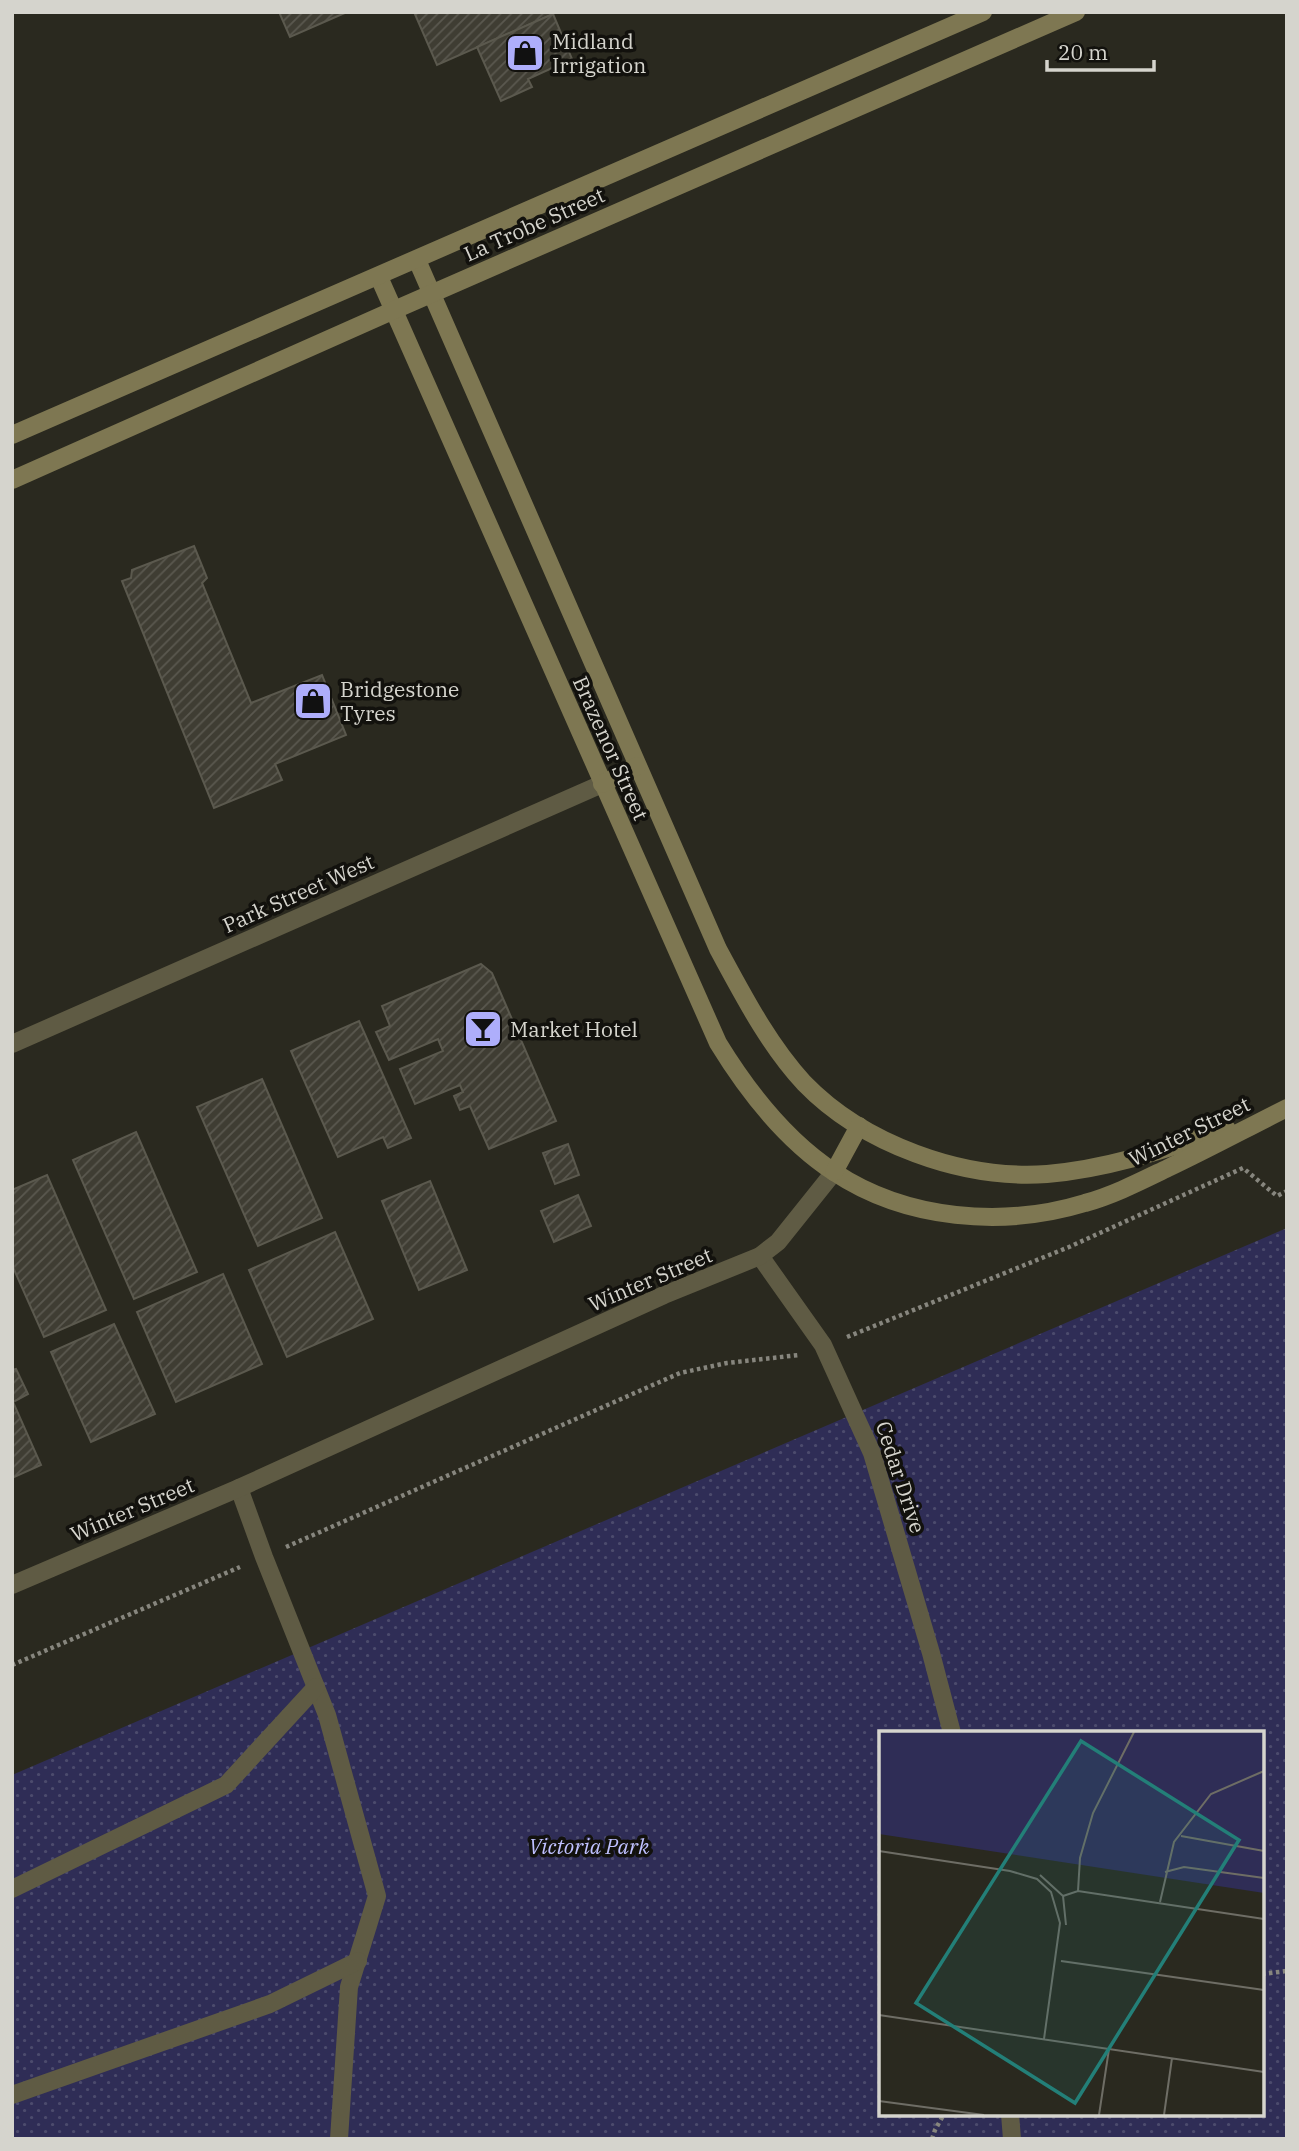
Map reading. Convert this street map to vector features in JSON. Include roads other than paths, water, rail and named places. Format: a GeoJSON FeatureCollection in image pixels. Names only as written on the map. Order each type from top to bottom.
{"type":"FeatureCollection","features":[{"type":"Feature","properties":{"kind":"main road","name":"La Trobe Street"},"geometry":{"type":"LineString","coordinates":[[12,435],[982,12]]}},
{"type":"Feature","properties":{"kind":"main road","name":"La Trobe Street"},"geometry":{"type":"LineString","coordinates":[[13,479],[1076,12]]}},
{"type":"Feature","properties":{"kind":"main road","name":"Brazenor Street"},"geometry":{"type":"LineString","coordinates":[[417,260],[718,949],[775,1047],[805,1084],[859,1126]]}},
{"type":"Feature","properties":{"kind":"main road","name":"Brazenor Street"},"geometry":{"type":"LineString","coordinates":[[379,277],[601,784],[718,1043],[754,1097],[779,1125],[834,1172]]}},
{"type":"Feature","properties":{"kind":"main road"},"geometry":{"type":"LineString","coordinates":[[601,784],[637,766]]}},
{"type":"Feature","properties":{"kind":"main road","name":"Winter Street"},"geometry":{"type":"LineString","coordinates":[[859,1126],[878,1139],[956,1165],[999,1174],[1046,1174],[1095,1167],[1161,1150],[1287,1107]]}},
{"type":"Feature","properties":{"kind":"main road","name":"Winter Street"},"geometry":{"type":"LineString","coordinates":[[834,1172],[869,1191],[909,1205],[956,1216],[998,1218],[1043,1212],[1084,1204],[1131,1186],[1287,1107]]}},
{"type":"Feature","properties":{"kind":"main road"},"geometry":{"type":"LineString","coordinates":[[834,1172],[859,1126]]}},
{"type":"Feature","properties":{"kind":"street","name":"Park Street West"},"geometry":{"type":"LineString","coordinates":[[12,1044],[601,784]]}},
{"type":"Feature","properties":{"kind":"street","name":"Winter Street"},"geometry":{"type":"LineString","coordinates":[[12,1585],[239,1489],[664,1295],[760,1256],[778,1242],[834,1172]]}},
{"type":"Feature","properties":{"kind":"street","name":"Cedar Drive"},"geometry":{"type":"LineString","coordinates":[[760,1256],[823,1345],[872,1453],[951,1731]]}},
{"type":"Feature","properties":{"kind":"street"},"geometry":{"type":"LineString","coordinates":[[239,1489],[327,1714],[377,1896],[349,1987],[339,2139]]}},
{"type":"Feature","properties":{"kind":"street"},"geometry":{"type":"LineString","coordinates":[[12,1889],[226,1785],[316,1687]]}},
{"type":"Feature","properties":{"kind":"street"},"geometry":{"type":"LineString","coordinates":[[12,2095],[270,2004],[358,1961]]}},
{"type":"Feature","properties":{"kind":"street"},"geometry":{"type":"LineString","coordinates":[[1010,2116],[1012,2139]]}},
{"type":"Feature","properties":{"kind":"place","name":"Midland Irrigation"},"geometry":{"type":"Point","coordinates":[525,53]}},
{"type":"Feature","properties":{"kind":"place","name":"Bridgestone Tyres"},"geometry":{"type":"Point","coordinates":[313,701]}},
{"type":"Feature","properties":{"kind":"place","name":"Market Hotel"},"geometry":{"type":"Point","coordinates":[483,1029]}},
{"type":"Feature","properties":{"kind":"park label","name":"Victoria Park"},"geometry":{"type":"Point","coordinates":[589,1846]}}]}
